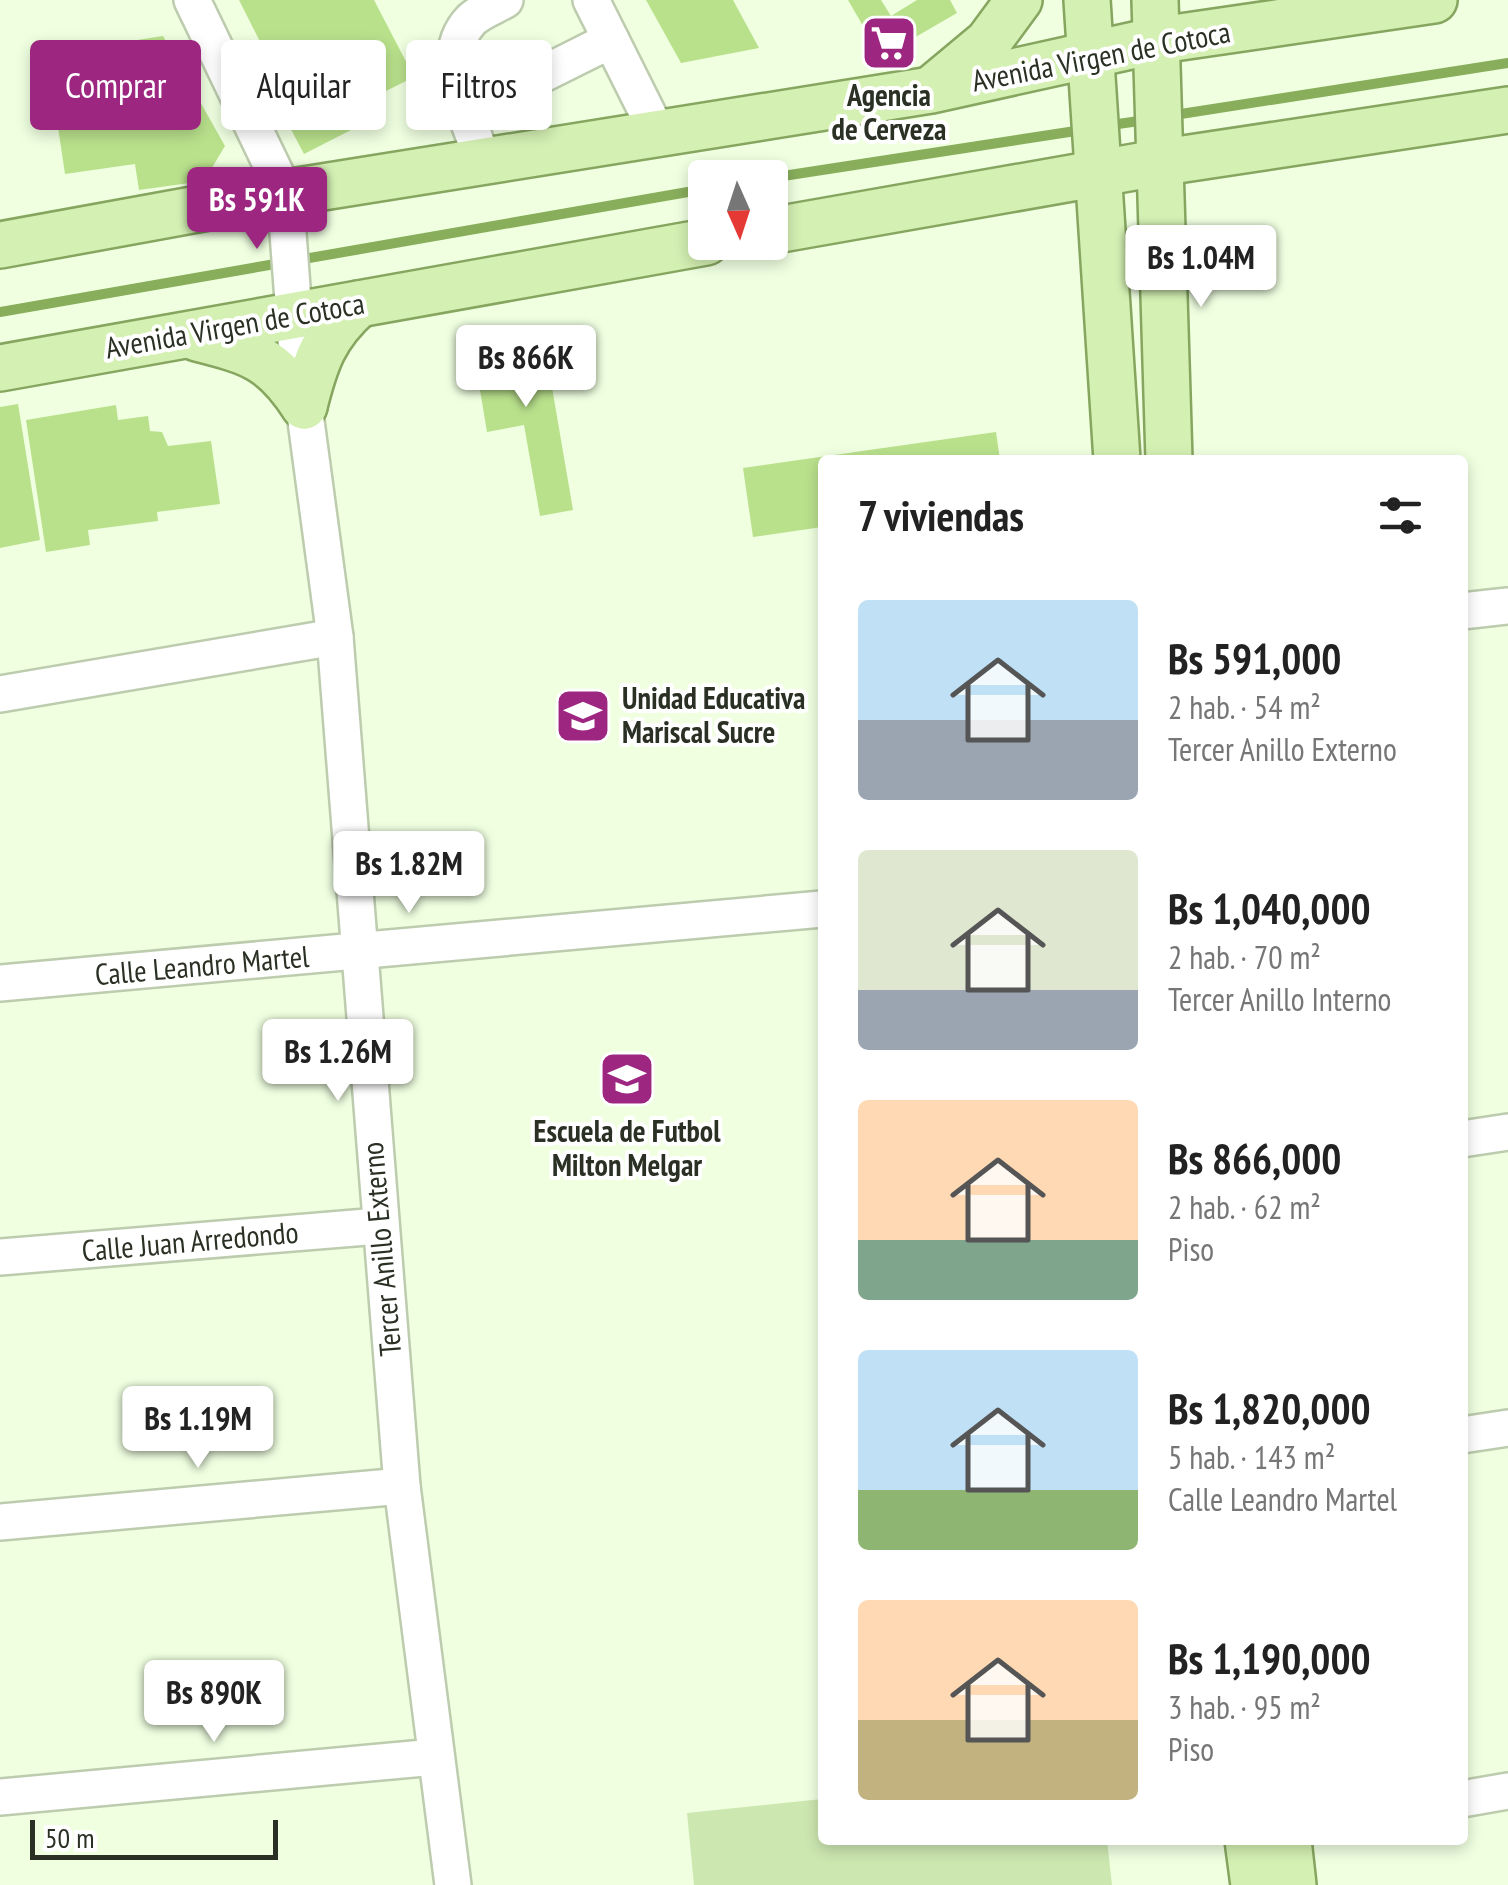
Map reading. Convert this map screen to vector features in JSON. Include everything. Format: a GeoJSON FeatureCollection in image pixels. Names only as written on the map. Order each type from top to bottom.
{"type":"FeatureCollection","features":[{"type":"Feature","properties":{"kind":"main road"},"geometry":{"type":"LineString","coordinates":[[930,90],[988,42],[1019,0]]}},
{"type":"Feature","properties":{"kind":"main road"},"geometry":{"type":"LineString","coordinates":[[1088,0],[1117,455]]}},
{"type":"Feature","properties":{"kind":"main road"},"geometry":{"type":"LineString","coordinates":[[1294,0],[1380,8]]}},
{"type":"Feature","properties":{"kind":"main road","name":"Avenida Virgen de Cotoca"},"geometry":{"type":"LineString","coordinates":[[0,245],[286,203],[483,162],[1090,64],[1154,34],[1434,0]]}},
{"type":"Feature","properties":{"kind":"main road"},"geometry":{"type":"LineString","coordinates":[[1154,34],[1169,455]]}},
{"type":"Feature","properties":{"kind":"main road"},"geometry":{"type":"LineString","coordinates":[[788,227],[1156,157],[1508,110]]}},
{"type":"Feature","properties":{"kind":"main road","name":"Avenida Virgen de Cotoca"},"geometry":{"type":"LineString","coordinates":[[0,368],[186,335],[294,301],[358,304],[688,245]]}},
{"type":"Feature","properties":{"kind":"main road"},"geometry":{"type":"LineString","coordinates":[[304,406],[319,349],[334,326],[358,304]]}},
{"type":"Feature","properties":{"kind":"main road"},"geometry":{"type":"LineString","coordinates":[[186,335],[257,354],[284,376],[304,406]]}},
{"type":"Feature","properties":{"kind":"main road"},"geometry":{"type":"LineString","coordinates":[[1110,369],[1131,411],[1138,455]]}},
{"type":"Feature","properties":{"kind":"main road"},"geometry":{"type":"LineString","coordinates":[[1253,1845],[1278,1870]]}},
{"type":"Feature","properties":{"kind":"street"},"geometry":{"type":"LineString","coordinates":[[192,0],[286,203]]}},
{"type":"Feature","properties":{"kind":"street"},"geometry":{"type":"LineString","coordinates":[[458,40],[471,20],[505,0]]}},
{"type":"Feature","properties":{"kind":"street"},"geometry":{"type":"LineString","coordinates":[[590,0],[658,134]]}},
{"type":"Feature","properties":{"kind":"street"},"geometry":{"type":"LineString","coordinates":[[552,70],[611,40]]}},
{"type":"Feature","properties":{"kind":"street"},"geometry":{"type":"LineString","coordinates":[[473,130],[483,162]]}},
{"type":"Feature","properties":{"kind":"street","name":"Tercer Anillo Externo"},"geometry":{"type":"LineString","coordinates":[[286,203],[304,406],[335,637],[402,1486],[453,1885]]}},
{"type":"Feature","properties":{"kind":"street"},"geometry":{"type":"LineString","coordinates":[[1468,610],[1508,606]]}},
{"type":"Feature","properties":{"kind":"street"},"geometry":{"type":"LineString","coordinates":[[0,694],[335,637]]}},
{"type":"Feature","properties":{"kind":"street","name":"Calle Leandro Martel"},"geometry":{"type":"LineString","coordinates":[[0,983],[818,909]]}},
{"type":"Feature","properties":{"kind":"street"},"geometry":{"type":"LineString","coordinates":[[1468,1137],[1508,1132]]}},
{"type":"Feature","properties":{"kind":"street","name":"Calle Juan Arredondo"},"geometry":{"type":"LineString","coordinates":[[0,1258],[379,1226]]}},
{"type":"Feature","properties":{"kind":"street"},"geometry":{"type":"LineString","coordinates":[[1468,1434],[1508,1428]]}},
{"type":"Feature","properties":{"kind":"street"},"geometry":{"type":"LineString","coordinates":[[0,1522],[402,1486]]}},
{"type":"Feature","properties":{"kind":"street"},"geometry":{"type":"LineString","coordinates":[[0,1797],[435,1758]]}},
{"type":"Feature","properties":{"kind":"street"},"geometry":{"type":"LineString","coordinates":[[1468,1798],[1508,1791]]}},
{"type":"Feature","properties":{"kind":"green space"},"geometry":{"type":"Polygon","coordinates":[[[818,1799],[818,1845],[1108,1845],[1112,1885],[694,1885],[687,1813],[818,1799]]]}},
{"type":"Feature","properties":{"kind":"building"},"geometry":{"type":"Polygon","coordinates":[[[239,0],[374,0],[406,62],[406,81],[386,91],[386,40],[259,40],[239,0]]]}},
{"type":"Feature","properties":{"kind":"building"},"geometry":{"type":"Polygon","coordinates":[[[646,0],[733,0],[759,48],[681,63],[646,0]]]}},
{"type":"Feature","properties":{"kind":"building"},"geometry":{"type":"Polygon","coordinates":[[[848,0],[881,0],[891,16],[917,0],[950,0],[957,13],[881,57],[848,0]]]}},
{"type":"Feature","properties":{"kind":"building"},"geometry":{"type":"Polygon","coordinates":[[[201,103],[225,146],[204,181],[139,190],[135,164],[65,174],[58,130],[201,130],[201,103]]]}},
{"type":"Feature","properties":{"kind":"building"},"geometry":{"type":"Polygon","coordinates":[[[291,130],[351,130],[304,154],[291,130]]]}},
{"type":"Feature","properties":{"kind":"building"},"geometry":{"type":"Polygon","coordinates":[[[542,329],[573,510],[540,516],[524,425],[487,432],[474,354],[505,335],[542,329]]]}},
{"type":"Feature","properties":{"kind":"building"},"geometry":{"type":"Polygon","coordinates":[[[18,404],[40,540],[0,548],[0,407],[18,404]]]}},
{"type":"Feature","properties":{"kind":"building"},"geometry":{"type":"Polygon","coordinates":[[[116,405],[118,420],[148,416],[150,431],[162,432],[168,446],[211,441],[220,504],[157,512],[158,521],[88,530],[90,545],[46,552],[26,420],[116,405]]]}},
{"type":"Feature","properties":{"kind":"building"},"geometry":{"type":"Polygon","coordinates":[[[996,432],[999,455],[834,455],[996,432]]]}},
{"type":"Feature","properties":{"kind":"building"},"geometry":{"type":"Polygon","coordinates":[[[818,457],[818,528],[753,537],[743,468],[818,457]]]}},
{"type":"Feature","properties":{"kind":"waterway"},"geometry":{"type":"LineString","coordinates":[[1168,116],[1508,63]]}},
{"type":"Feature","properties":{"kind":"waterway"},"geometry":{"type":"LineString","coordinates":[[1104,126],[1146,120]]}},
{"type":"Feature","properties":{"kind":"waterway"},"geometry":{"type":"LineString","coordinates":[[788,175],[1082,130]]}},
{"type":"Feature","properties":{"kind":"waterway"},"geometry":{"type":"LineString","coordinates":[[0,312],[688,192]]}},
{"type":"Feature","properties":{"kind":"place","name":"Agencia de Cerveza"},"geometry":{"type":"Point","coordinates":[889,43]}},
{"type":"Feature","properties":{"kind":"place","name":"Unidad Educativa Mariscal Sucre"},"geometry":{"type":"Point","coordinates":[583,716]}},
{"type":"Feature","properties":{"kind":"place","name":"Escuela de Futbol Milton Melgar"},"geometry":{"type":"Point","coordinates":[627,1079]}}]}
